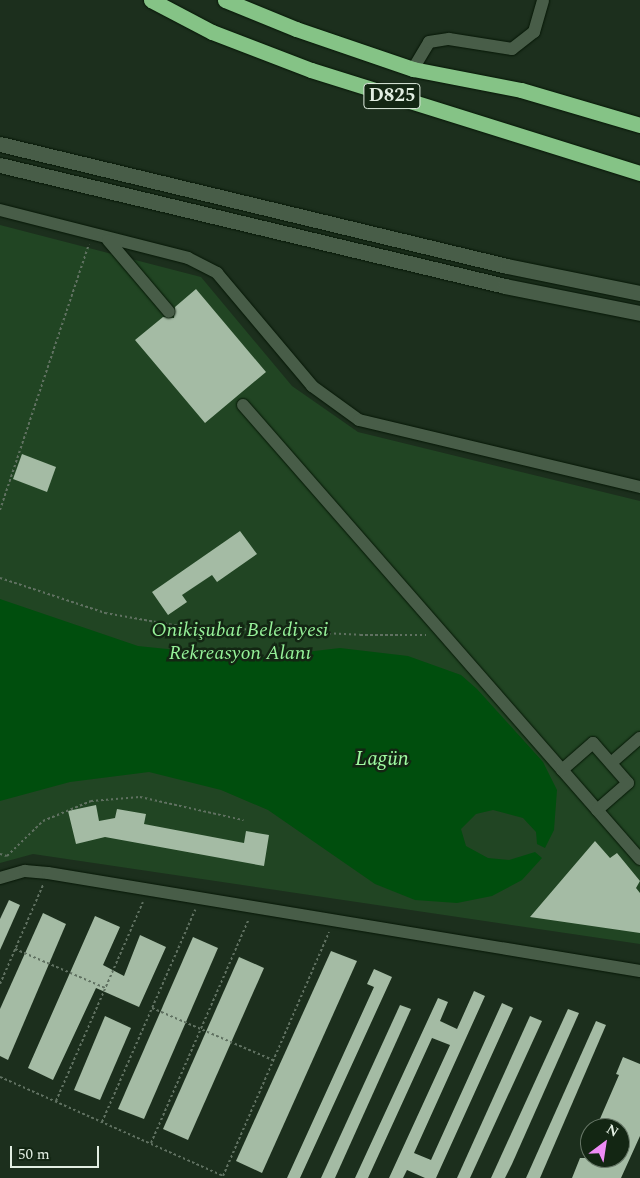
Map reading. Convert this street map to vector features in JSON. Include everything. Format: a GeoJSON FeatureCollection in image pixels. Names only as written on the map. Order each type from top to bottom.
{"type":"FeatureCollection","features":[{"type":"Feature","properties":{"kind":"highway","name":"D825"},"geometry":{"type":"LineString","coordinates":[[151,0],[212,32],[311,70],[640,173]]}},
{"type":"Feature","properties":{"kind":"highway","name":"D825"},"geometry":{"type":"LineString","coordinates":[[225,0],[296,29],[413,70],[521,90],[640,125]]}},
{"type":"Feature","properties":{"kind":"street"},"geometry":{"type":"LineString","coordinates":[[413,70],[429,42],[449,39],[512,49],[534,32],[543,0]]}},
{"type":"Feature","properties":{"kind":"street"},"geometry":{"type":"LineString","coordinates":[[0,144],[507,266],[640,293]]}},
{"type":"Feature","properties":{"kind":"street"},"geometry":{"type":"LineString","coordinates":[[0,165],[505,286],[640,313]]}},
{"type":"Feature","properties":{"kind":"street"},"geometry":{"type":"LineString","coordinates":[[0,210],[108,240],[188,258],[217,273],[312,386],[359,420],[640,487]]}},
{"type":"Feature","properties":{"kind":"street"},"geometry":{"type":"LineString","coordinates":[[108,240],[169,312]]}},
{"type":"Feature","properties":{"kind":"street"},"geometry":{"type":"LineString","coordinates":[[243,405],[640,859]]}},
{"type":"Feature","properties":{"kind":"street"},"geometry":{"type":"LineString","coordinates":[[611,763],[640,738]]}},
{"type":"Feature","properties":{"kind":"street"},"geometry":{"type":"LineString","coordinates":[[562,770],[592,743],[611,763],[628,783],[597,810]]}},
{"type":"Feature","properties":{"kind":"street"},"geometry":{"type":"LineString","coordinates":[[0,878],[25,871],[48,873],[640,971]]}},
{"type":"Feature","properties":{"kind":"path"},"geometry":{"type":"LineString","coordinates":[[0,510],[92,235]]}},
{"type":"Feature","properties":{"kind":"path"},"geometry":{"type":"LineString","coordinates":[[0,578],[105,613],[179,626],[360,635],[444,634]]}},
{"type":"Feature","properties":{"kind":"path"},"geometry":{"type":"LineString","coordinates":[[0,854],[7,856],[43,821],[91,800],[140,797],[243,820]]}},
{"type":"Feature","properties":{"kind":"path"},"geometry":{"type":"LineString","coordinates":[[0,984],[48,873]]}},
{"type":"Feature","properties":{"kind":"path"},"geometry":{"type":"LineString","coordinates":[[56,1102],[148,891]]}},
{"type":"Feature","properties":{"kind":"path"},"geometry":{"type":"LineString","coordinates":[[102,1122],[200,899]]}},
{"type":"Feature","properties":{"kind":"path"},"geometry":{"type":"LineString","coordinates":[[151,1144],[254,908]]}},
{"type":"Feature","properties":{"kind":"path"},"geometry":{"type":"LineString","coordinates":[[0,1077],[223,1176],[334,920]]}},
{"type":"Feature","properties":{"kind":"path"},"geometry":{"type":"LineString","coordinates":[[15,949],[106,988]]}},
{"type":"Feature","properties":{"kind":"path"},"geometry":{"type":"LineString","coordinates":[[152,1008],[273,1060]]}},
{"type":"Feature","properties":{"kind":"green space","name":"Onikişubat Belediyesi Rekreasyon Alanı"},"geometry":{"type":"Polygon","coordinates":[[[0,225],[201,277],[292,386],[358,432],[640,501],[640,944],[33,854],[0,863],[0,225]]]}},
{"type":"Feature","properties":{"kind":"water","name":"Lagün"},"geometry":{"type":"Polygon","coordinates":[[[0,599],[138,646],[255,658],[340,648],[408,656],[461,675],[477,689],[543,762],[557,790],[554,830],[545,848],[537,844],[536,832],[523,818],[493,810],[476,814],[461,829],[466,846],[488,858],[509,860],[535,852],[542,858],[522,880],[492,896],[457,903],[415,900],[375,884],[268,810],[221,790],[149,772],[70,782],[0,801],[0,599]]]}},
{"type":"Feature","properties":{"kind":"building"},"geometry":{"type":"Polygon","coordinates":[[[196,289],[266,372],[205,423],[135,340],[163,317],[174,318],[175,307],[196,289]]]}},
{"type":"Feature","properties":{"kind":"building"},"geometry":{"type":"Polygon","coordinates":[[[22,454],[56,467],[47,492],[13,479],[22,454]]]}},
{"type":"Feature","properties":{"kind":"building"},"geometry":{"type":"Polygon","coordinates":[[[240,531],[257,554],[217,582],[212,575],[182,595],[187,602],[168,615],[152,592],[240,531]]]}},
{"type":"Feature","properties":{"kind":"building"},"geometry":{"type":"Polygon","coordinates":[[[96,805],[99,821],[115,818],[117,809],[146,814],[144,824],[244,843],[246,831],[269,835],[264,866],[105,837],[76,844],[68,811],[96,805]]]}},
{"type":"Feature","properties":{"kind":"building"},"geometry":{"type":"Polygon","coordinates":[[[595,841],[610,858],[617,853],[640,881],[636,888],[640,893],[640,933],[530,917],[595,841]]]}},
{"type":"Feature","properties":{"kind":"building"},"geometry":{"type":"Polygon","coordinates":[[[9,900],[20,905],[0,950],[0,919],[9,900]]]}},
{"type":"Feature","properties":{"kind":"building"},"geometry":{"type":"Polygon","coordinates":[[[43,913],[66,924],[8,1060],[0,1056],[0,1009],[43,913]]]}},
{"type":"Feature","properties":{"kind":"building"},"geometry":{"type":"Polygon","coordinates":[[[95,916],[120,927],[103,965],[124,976],[140,935],[166,947],[139,1007],[96,988],[53,1080],[28,1068],[95,916]]]}},
{"type":"Feature","properties":{"kind":"building"},"geometry":{"type":"Polygon","coordinates":[[[193,937],[218,948],[144,1119],[118,1109],[193,937]]]}},
{"type":"Feature","properties":{"kind":"building"},"geometry":{"type":"Polygon","coordinates":[[[331,951],[357,961],[262,1173],[236,1161],[331,951]]]}},
{"type":"Feature","properties":{"kind":"building"},"geometry":{"type":"Polygon","coordinates":[[[239,957],[264,968],[188,1140],[163,1129],[239,957]]]}},
{"type":"Feature","properties":{"kind":"building"},"geometry":{"type":"Polygon","coordinates":[[[374,969],[392,977],[300,1178],[287,1178],[374,987],[367,984],[374,969]]]}},
{"type":"Feature","properties":{"kind":"building"},"geometry":{"type":"Polygon","coordinates":[[[474,991],[485,996],[414,1153],[431,1160],[502,1003],[513,1008],[436,1178],[425,1178],[407,1170],[403,1178],[389,1178],[450,1045],[432,1038],[368,1178],[355,1178],[438,998],[448,1002],[440,1021],[457,1029],[474,991]]]}},
{"type":"Feature","properties":{"kind":"building"},"geometry":{"type":"Polygon","coordinates":[[[400,1005],[411,1009],[335,1178],[321,1178],[400,1005]]]}},
{"type":"Feature","properties":{"kind":"building"},"geometry":{"type":"Polygon","coordinates":[[[568,1009],[579,1013],[512,1164],[505,1178],[491,1178],[568,1009]]]}},
{"type":"Feature","properties":{"kind":"building"},"geometry":{"type":"Polygon","coordinates":[[[105,1016],[131,1028],[100,1100],[74,1090],[105,1016]]]}},
{"type":"Feature","properties":{"kind":"building"},"geometry":{"type":"Polygon","coordinates":[[[530,1016],[542,1021],[470,1178],[457,1178],[530,1016]]]}},
{"type":"Feature","properties":{"kind":"building"},"geometry":{"type":"Polygon","coordinates":[[[596,1021],[606,1025],[540,1178],[526,1178],[596,1021]]]}},
{"type":"Feature","properties":{"kind":"building"},"geometry":{"type":"Polygon","coordinates":[[[623,1057],[640,1064],[640,1136],[630,1158],[630,1118],[600,1118],[619,1075],[616,1074],[623,1057]]]}},
{"type":"Feature","properties":{"kind":"building"},"geometry":{"type":"Polygon","coordinates":[[[580,1158],[580,1168],[626,1168],[621,1178],[572,1178],[580,1158]]]}}]}
